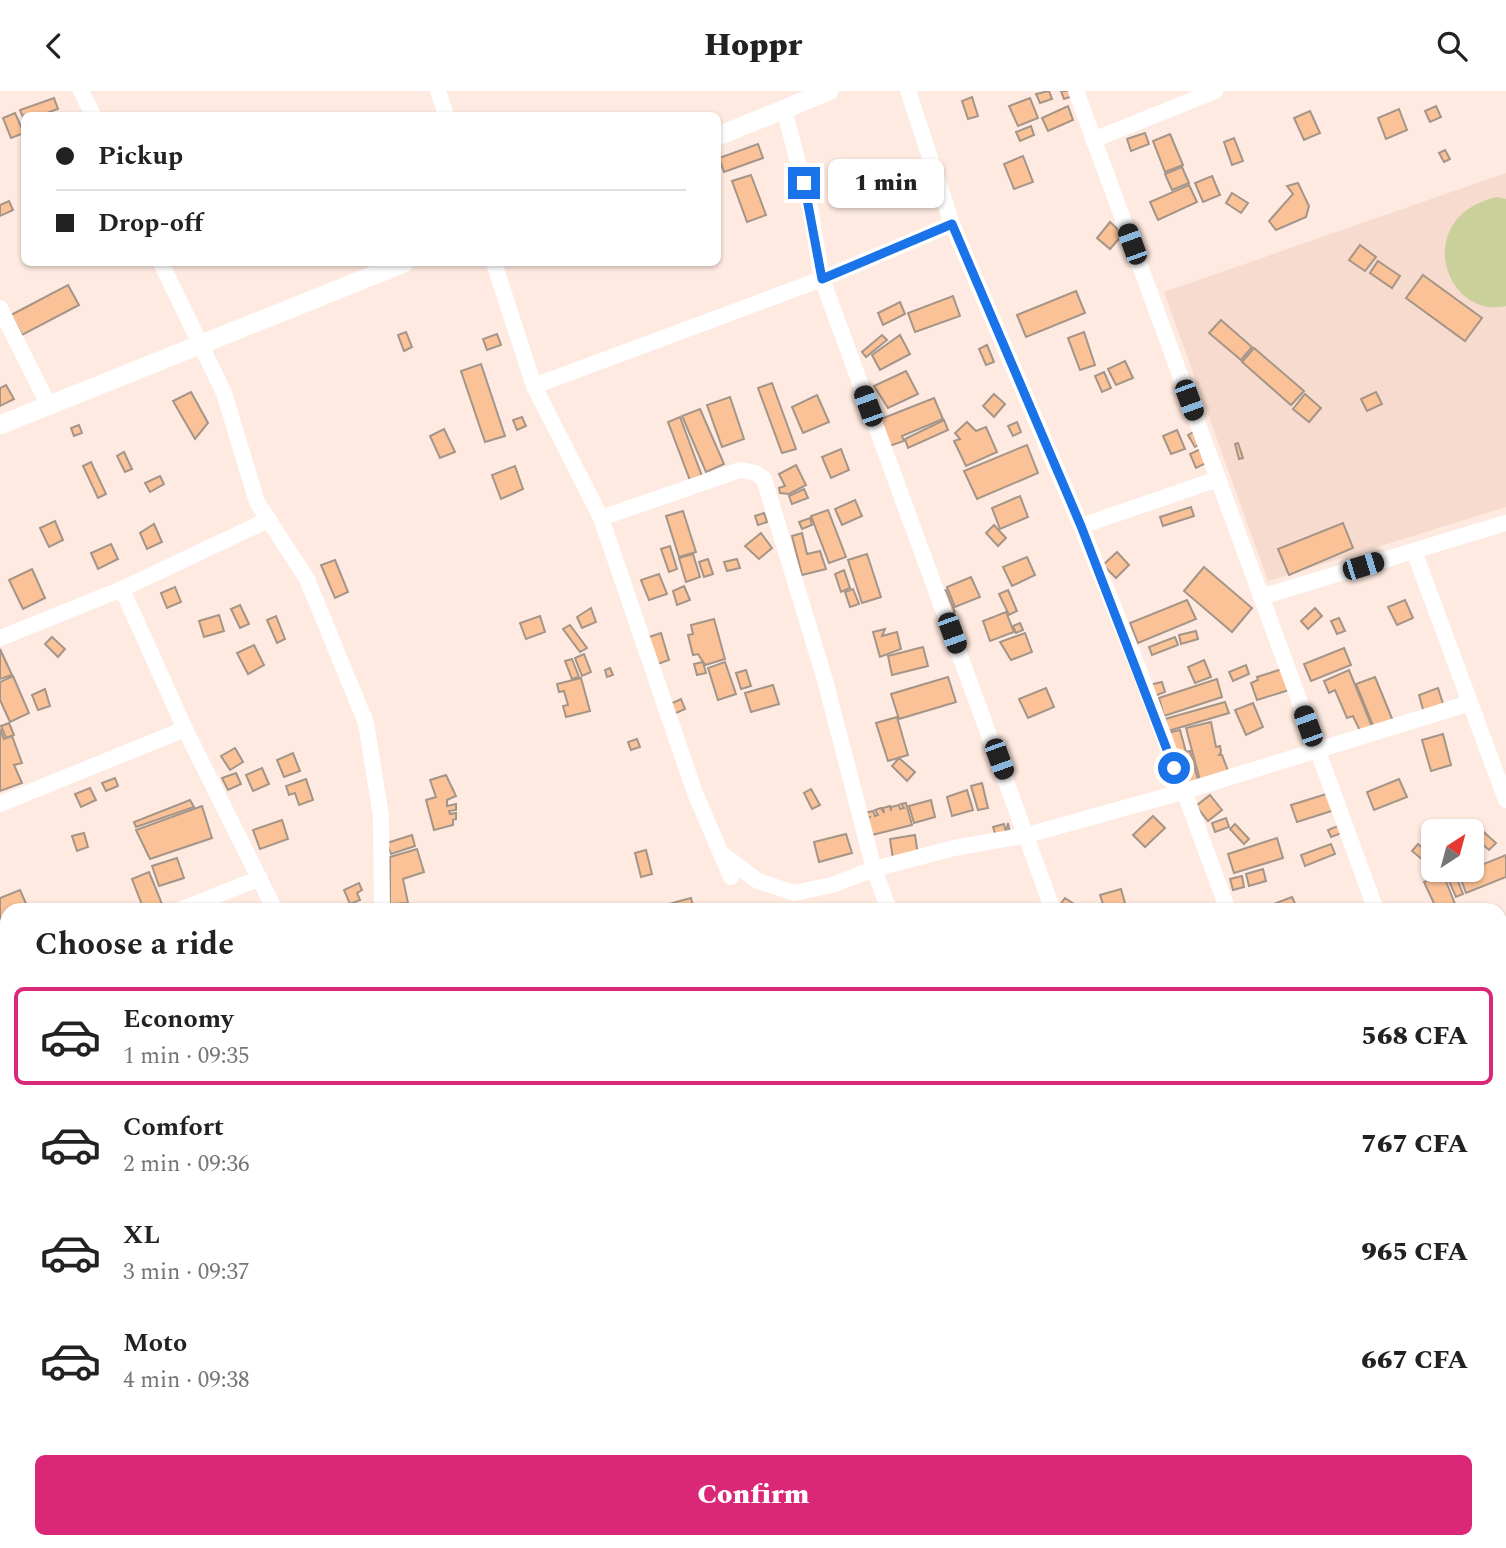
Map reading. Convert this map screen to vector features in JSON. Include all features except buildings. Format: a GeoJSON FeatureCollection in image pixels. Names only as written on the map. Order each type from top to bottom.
{"type":"FeatureCollection","features":[{"type":"Feature","properties":{"kind":"street"},"geometry":{"type":"LineString","coordinates":[[81,91],[92,112]]}},
{"type":"Feature","properties":{"kind":"street"},"geometry":{"type":"LineString","coordinates":[[438,91],[445,112]]}},
{"type":"Feature","properties":{"kind":"street"},"geometry":{"type":"LineString","coordinates":[[721,135],[829,91]]}},
{"type":"Feature","properties":{"kind":"street"},"geometry":{"type":"LineString","coordinates":[[908,91],[952,224],[1081,526],[1141,675],[1182,792],[1225,903]]}},
{"type":"Feature","properties":{"kind":"street"},"geometry":{"type":"LineString","coordinates":[[1076,91],[1373,903]]}},
{"type":"Feature","properties":{"kind":"street"},"geometry":{"type":"LineString","coordinates":[[1093,140],[1215,91]]}},
{"type":"Feature","properties":{"kind":"street"},"geometry":{"type":"LineString","coordinates":[[784,109],[810,208],[822,279],[1051,903]]}},
{"type":"Feature","properties":{"kind":"street"},"geometry":{"type":"LineString","coordinates":[[534,386],[822,279],[952,224]]}},
{"type":"Feature","properties":{"kind":"street"},"geometry":{"type":"LineString","coordinates":[[163,266],[224,393],[257,502],[307,579],[366,723],[381,815],[382,903]]}},
{"type":"Feature","properties":{"kind":"street"},"geometry":{"type":"LineString","coordinates":[[0,425],[396,266]]}},
{"type":"Feature","properties":{"kind":"street"},"geometry":{"type":"LineString","coordinates":[[495,266],[534,386],[601,518],[695,793],[731,877]]}},
{"type":"Feature","properties":{"kind":"street"},"geometry":{"type":"LineString","coordinates":[[0,308],[49,406]]}},
{"type":"Feature","properties":{"kind":"street"},"geometry":{"type":"LineString","coordinates":[[601,518],[740,470],[750,471],[764,479],[825,680],[874,869],[886,903]]}},
{"type":"Feature","properties":{"kind":"street"},"geometry":{"type":"LineString","coordinates":[[1081,526],[1218,479]]}},
{"type":"Feature","properties":{"kind":"street"},"geometry":{"type":"LineString","coordinates":[[0,638],[122,589],[268,520]]}},
{"type":"Feature","properties":{"kind":"street"},"geometry":{"type":"LineString","coordinates":[[1261,597],[1506,523]]}},
{"type":"Feature","properties":{"kind":"street"},"geometry":{"type":"LineString","coordinates":[[1414,551],[1506,800]]}},
{"type":"Feature","properties":{"kind":"street"},"geometry":{"type":"LineString","coordinates":[[122,589],[185,729],[272,903]]}},
{"type":"Feature","properties":{"kind":"street"},"geometry":{"type":"LineString","coordinates":[[722,854],[758,881],[794,893],[832,885],[874,869],[954,848],[1027,835],[1182,792],[1470,703]]}},
{"type":"Feature","properties":{"kind":"street"},"geometry":{"type":"LineString","coordinates":[[0,804],[185,729]]}},
{"type":"Feature","properties":{"kind":"street"},"geometry":{"type":"LineString","coordinates":[[198,903],[260,878]]}},
{"type":"Feature","properties":{"kind":"shaded area"},"geometry":{"type":"Polygon","coordinates":[[[1506,173],[1506,507],[1268,581],[1164,292],[1506,173]]]}},
{"type":"Feature","properties":{"kind":"green space"},"geometry":{"type":"Polygon","coordinates":[[[1497,197],[1506,199],[1506,306],[1485,306],[1467,298],[1453,283],[1446,264],[1446,244],[1453,224],[1470,208],[1497,197]]]}},
{"type":"Feature","properties":{"kind":"route"},"geometry":{"type":"LineString","coordinates":[[804,183],[822,279],[952,224],[1081,526],[1141,675],[1174,768]]}}]}
